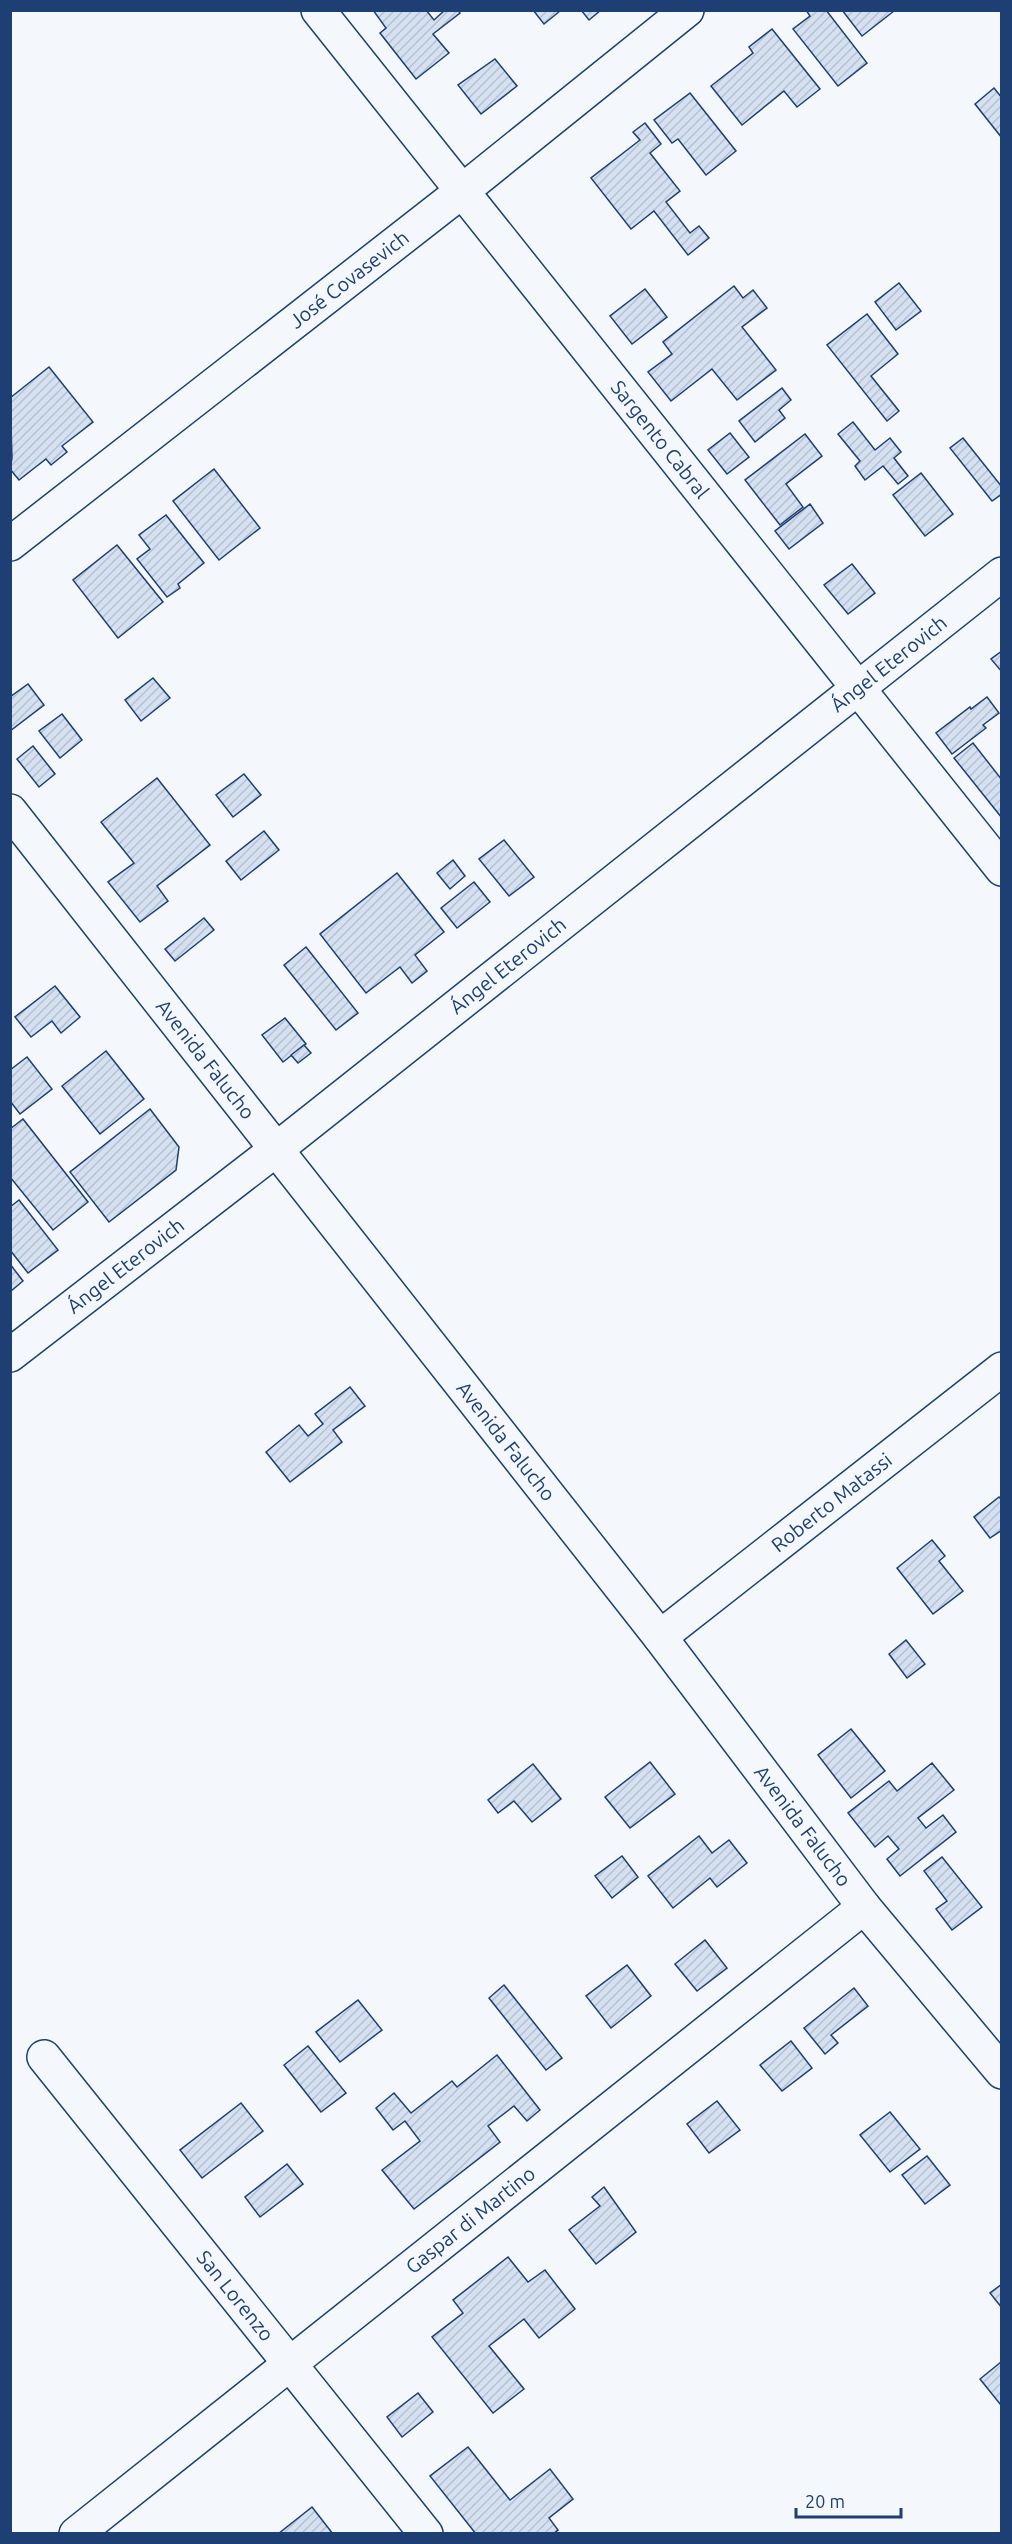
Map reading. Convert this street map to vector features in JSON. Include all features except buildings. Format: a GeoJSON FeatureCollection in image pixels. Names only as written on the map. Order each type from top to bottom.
{"type":"FeatureCollection","features":[{"type":"Feature","properties":{"kind":"street","name":"Sargento Cabral"},"geometry":{"type":"LineString","coordinates":[[318,10],[1002,869]]}},
{"type":"Feature","properties":{"kind":"street","name":"José Covasevich"},"geometry":{"type":"LineString","coordinates":[[10,544],[461,192],[687,10]]}},
{"type":"Feature","properties":{"kind":"street","name":"Ángel Eterovich"},"geometry":{"type":"LineString","coordinates":[[10,1355],[278,1149],[1002,574]]}},
{"type":"Feature","properties":{"kind":"street","name":"Avenida Falucho"},"geometry":{"type":"LineString","coordinates":[[10,811],[660,1637],[864,1907],[1002,2072]]}},
{"type":"Feature","properties":{"kind":"street","name":"Roberto Matassi"},"geometry":{"type":"LineString","coordinates":[[660,1637],[1002,1369]]}},
{"type":"Feature","properties":{"kind":"street","name":"Gaspar di Martino"},"geometry":{"type":"LineString","coordinates":[[76,2534],[864,1907]]}},
{"type":"Feature","properties":{"kind":"street","name":"San Lorenzo"},"geometry":{"type":"LineString","coordinates":[[44,2057],[426,2534]]}}]}
